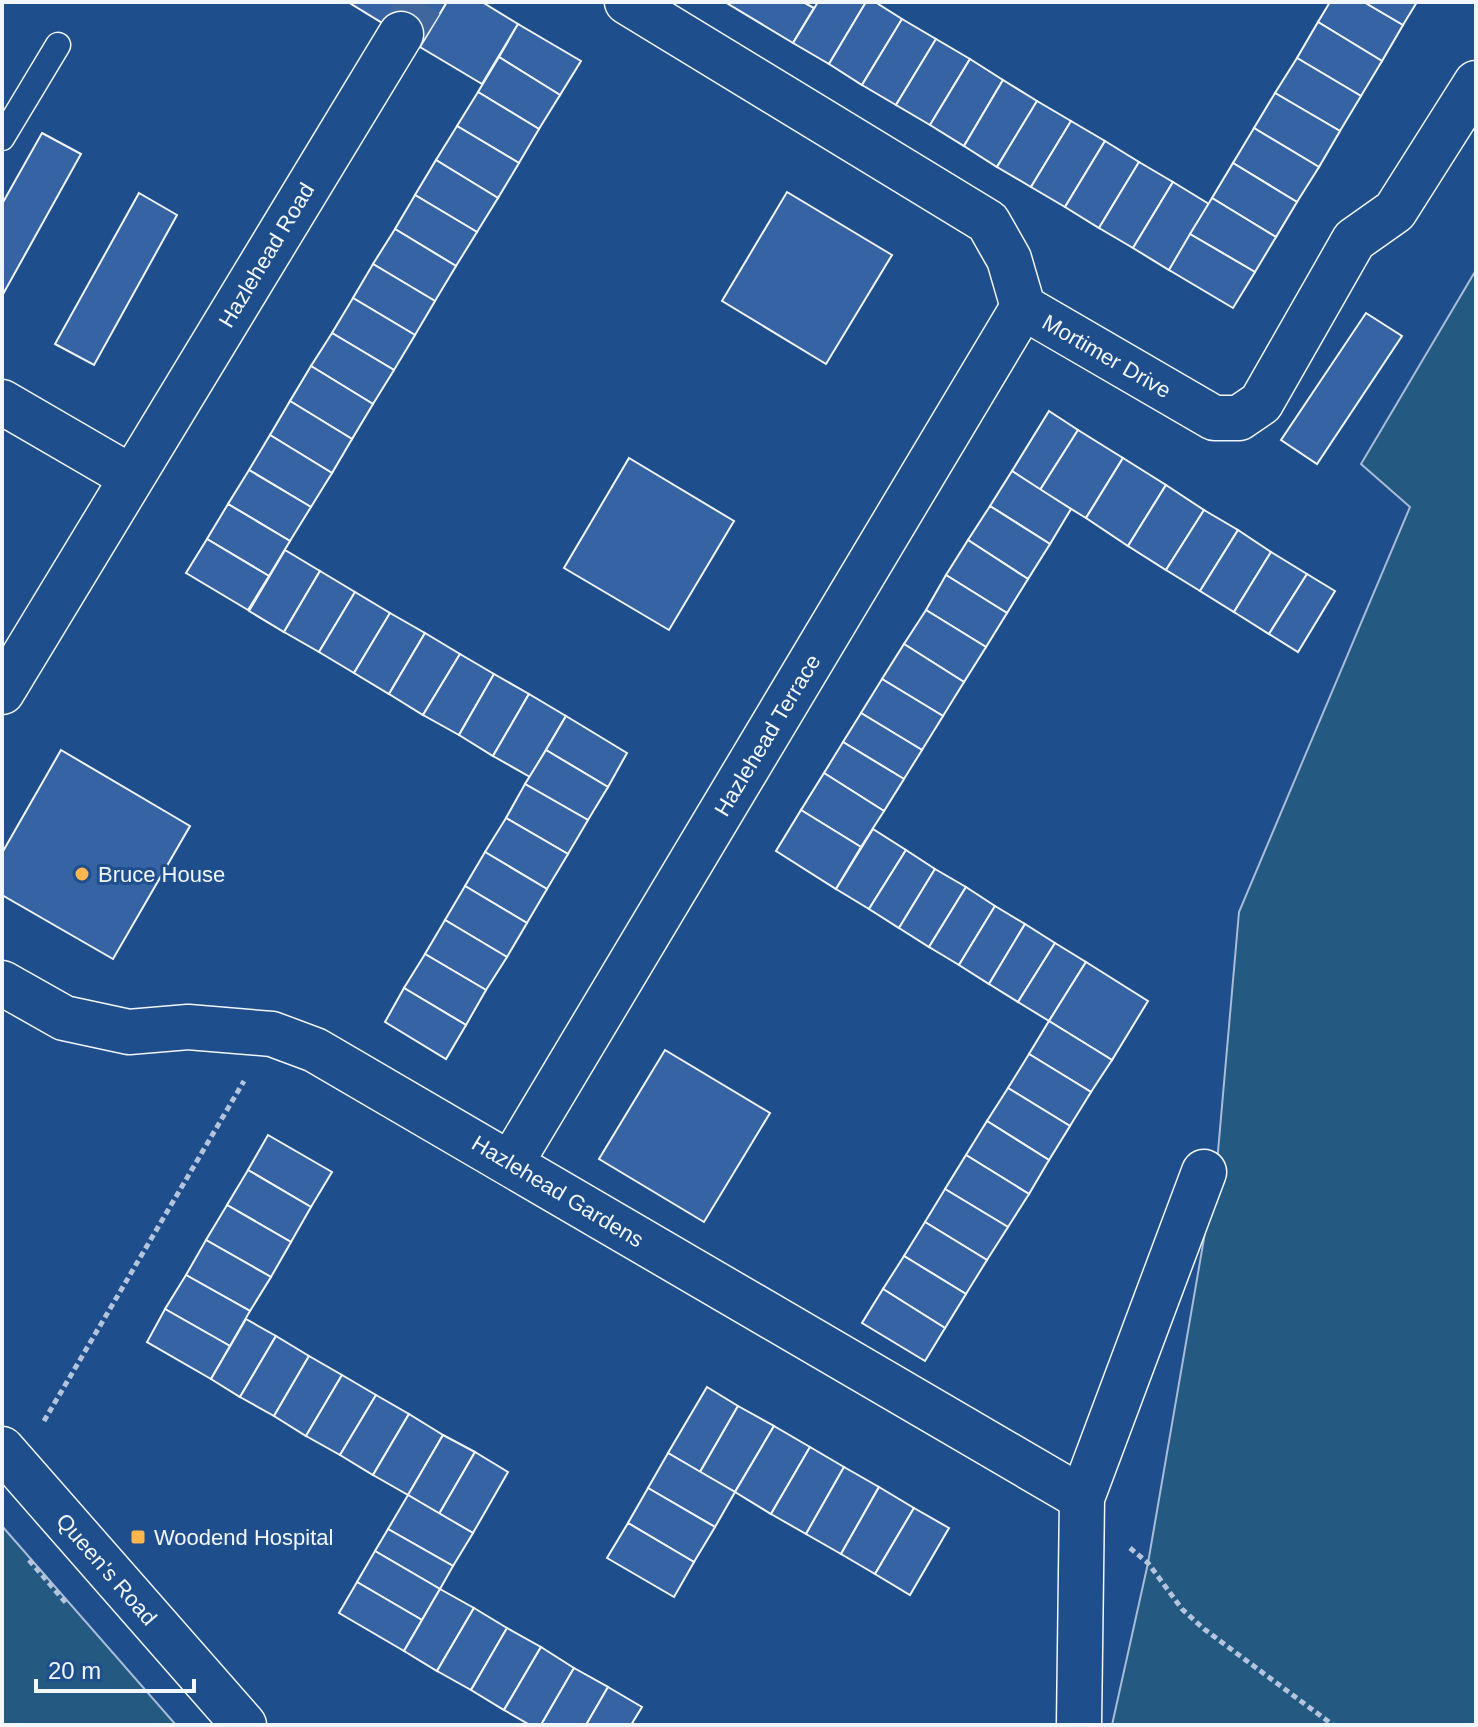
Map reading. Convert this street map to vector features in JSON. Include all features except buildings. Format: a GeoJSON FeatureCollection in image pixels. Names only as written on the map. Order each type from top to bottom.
{"type":"FeatureCollection","features":[{"type":"Feature","properties":{"kind":"street","name":"Mortimer Drive"},"geometry":{"type":"LineString","coordinates":[[637,5],[988,222],[1009,259],[1023,307],[1214,418],[1239,418],[1261,403],[1354,240],[1395,211],[1476,83]]}},
{"type":"Feature","properties":{"kind":"street","name":"Hazlehead Road"},"geometry":{"type":"LineString","coordinates":[[2,692],[401,34]]}},
{"type":"Feature","properties":{"kind":"street","name":"Hazlehead Terrace"},"geometry":{"type":"LineString","coordinates":[[511,1163],[1023,307]]}},
{"type":"Feature","properties":{"kind":"street"},"geometry":{"type":"LineString","coordinates":[[2,402],[131,477]]}},
{"type":"Feature","properties":{"kind":"street","name":"Hazlehead Gardens"},"geometry":{"type":"LineString","coordinates":[[2,983],[64,1018],[129,1032],[188,1027],[272,1034],[315,1050],[1082,1498]]}},
{"type":"Feature","properties":{"kind":"street"},"geometry":{"type":"LineString","coordinates":[[1079,1725],[1082,1498],[1204,1172]]}},
{"type":"Feature","properties":{"kind":"street","name":"Queen's Road"},"geometry":{"type":"LineString","coordinates":[[10,1458],[244,1725]]}},
{"type":"Feature","properties":{"kind":"lane"},"geometry":{"type":"LineString","coordinates":[[2,138],[58,45]]}},
{"type":"Feature","properties":{"kind":"path"},"geometry":{"type":"LineString","coordinates":[[10,1458],[272,1034]]}},
{"type":"Feature","properties":{"kind":"path"},"geometry":{"type":"LineString","coordinates":[[1082,1498],[1126,1545],[1148,1563],[1182,1609],[1204,1629],[1333,1725]]}},
{"type":"Feature","properties":{"kind":"shaded area"},"geometry":{"type":"Polygon","coordinates":[[[1476,270],[1476,1725],[1112,1725],[1148,1563],[1217,1163],[1239,912],[1410,507],[1361,464],[1476,270]]]}},
{"type":"Feature","properties":{"kind":"shaded area"},"geometry":{"type":"Polygon","coordinates":[[[2,1526],[176,1725],[2,1725],[2,1526]]]}},
{"type":"Feature","properties":{"kind":"tunnel"},"geometry":{"type":"LineString","coordinates":[[401,34],[421,2]]}},
{"type":"Feature","properties":{"kind":"place","name":"Bruce House"},"geometry":{"type":"Point","coordinates":[82,874]}},
{"type":"Feature","properties":{"kind":"place","name":"Woodend Hospital"},"geometry":{"type":"Point","coordinates":[138,1537]}}]}
